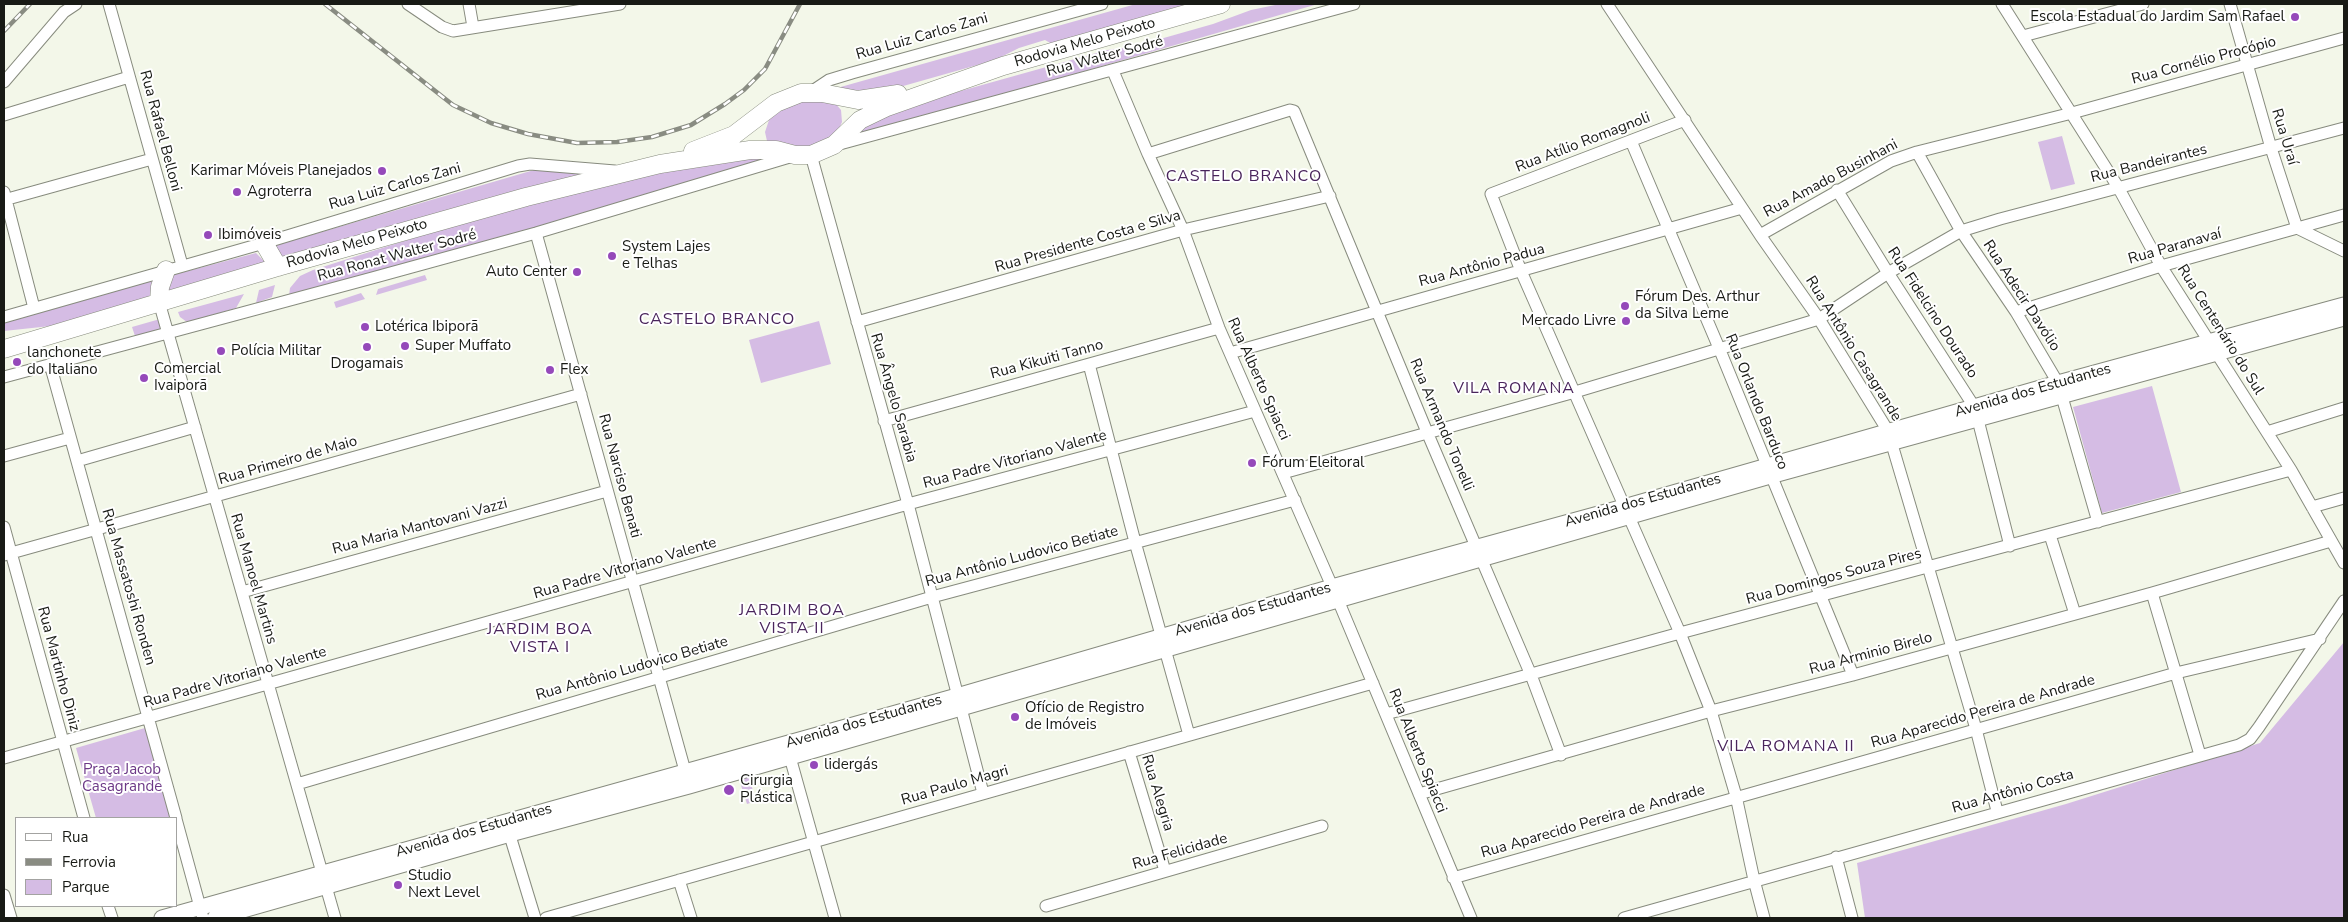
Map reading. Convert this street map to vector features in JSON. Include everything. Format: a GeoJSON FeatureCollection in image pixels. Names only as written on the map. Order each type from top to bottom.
{"type":"FeatureCollection","features":[{"type":"Feature","properties":{"kind":"main road","name":"Rodovia Melo Peixoto"},"geometry":{"type":"LineString","coordinates":[[4,349],[278,267],[526,197],[627,172],[660,164],[750,150],[776,150],[803,155],[840,140],[860,120],[877,111],[950,84],[1003,66],[1221,4]]}},
{"type":"Feature","properties":{"kind":"main road","name":"Rodovia Melo Peixoto"},"geometry":{"type":"LineString","coordinates":[[660,164],[734,135],[776,103],[789,97],[811,92],[858,100],[880,98],[950,84]]}},
{"type":"Feature","properties":{"kind":"main road"},"geometry":{"type":"LineString","coordinates":[[839,97],[850,112],[851,118],[840,140]]}},
{"type":"Feature","properties":{"kind":"main road"},"geometry":{"type":"LineString","coordinates":[[766,112],[761,133],[769,146],[776,150]]}},
{"type":"Feature","properties":{"kind":"main road"},"geometry":{"type":"LineString","coordinates":[[264,243],[278,267]]}},
{"type":"Feature","properties":{"kind":"main road"},"geometry":{"type":"LineString","coordinates":[[158,302],[160,287],[174,267]]}},
{"type":"Feature","properties":{"kind":"main road","name":"Rodovia Melo Peixoto"},"geometry":{"type":"LineString","coordinates":[[4,337],[57,332]]}},
{"type":"Feature","properties":{"kind":"street"},"geometry":{"type":"LineString","coordinates":[[4,82],[64,12],[76,4]]}},
{"type":"Feature","properties":{"kind":"street"},"geometry":{"type":"LineString","coordinates":[[100,4],[110,7]]}},
{"type":"Feature","properties":{"kind":"street"},"geometry":{"type":"LineString","coordinates":[[408,4],[447,30],[473,27],[548,9],[620,4]]}},
{"type":"Feature","properties":{"kind":"street"},"geometry":{"type":"LineString","coordinates":[[469,4],[473,27]]}},
{"type":"Feature","properties":{"kind":"street","name":"Rua Luiz Carlos Zani"},"geometry":{"type":"LineString","coordinates":[[811,92],[829,80],[852,73],[1102,4]]}},
{"type":"Feature","properties":{"kind":"street","name":"Rua Walter Sodré"},"geometry":{"type":"LineString","coordinates":[[840,140],[1113,71],[1354,4]]}},
{"type":"Feature","properties":{"kind":"street","name":"Rua Antônio Casagrande"},"geometry":{"type":"LineString","coordinates":[[1607,4],[1760,235],[1819,318],[1891,437],[1976,729],[1997,811]]}},
{"type":"Feature","properties":{"kind":"street","name":"Rua Centenário do Sul"},"geometry":{"type":"LineString","coordinates":[[2002,4],[2118,187],[2162,266],[2291,470],[2344,563]]}},
{"type":"Feature","properties":{"kind":"street"},"geometry":{"type":"LineString","coordinates":[[2023,36],[2143,4]]}},
{"type":"Feature","properties":{"kind":"street","name":"Rua Uraí"},"geometry":{"type":"LineString","coordinates":[[2230,4],[2271,148],[2297,228]]}},
{"type":"Feature","properties":{"kind":"street","name":"Rua Rafael Belloni"},"geometry":{"type":"LineString","coordinates":[[110,7],[152,159],[174,267]]}},
{"type":"Feature","properties":{"kind":"street","name":"Rua Cornélio Procópio"},"geometry":{"type":"LineString","coordinates":[[1917,152],[2072,113],[2344,38]]}},
{"type":"Feature","properties":{"kind":"street","name":"Rua Alberto Spiacci"},"geometry":{"type":"LineString","coordinates":[[1113,71],[1183,230],[1219,328],[1335,593],[1471,918]]}},
{"type":"Feature","properties":{"kind":"street"},"geometry":{"type":"LineString","coordinates":[[4,115],[129,77]]}},
{"type":"Feature","properties":{"kind":"street","name":"Rua Armando Tonelli"},"geometry":{"type":"LineString","coordinates":[[1148,154],[1290,110],[1294,111],[1427,432],[1531,675],[1561,755]]}},
{"type":"Feature","properties":{"kind":"street","name":"Rua Atílio Romagnoli"},"geometry":{"type":"LineString","coordinates":[[1521,271],[1491,194],[1685,120]]}},
{"type":"Feature","properties":{"kind":"street","name":"Rua Bandeirantes"},"geometry":{"type":"LineString","coordinates":[[1283,473],[1575,392],[1819,318],[1888,273],[1961,231],[2118,187],[2344,128]]}},
{"type":"Feature","properties":{"kind":"street","name":"Rua Orlando Barduco"},"geometry":{"type":"LineString","coordinates":[[1631,141],[1719,348],[1853,675]]}},
{"type":"Feature","properties":{"kind":"street","name":"Rua Amado Businhani"},"geometry":{"type":"LineString","coordinates":[[1760,235],[1891,161],[1917,152]]}},
{"type":"Feature","properties":{"kind":"street","name":"Rua Adecir Davólio"},"geometry":{"type":"LineString","coordinates":[[1917,152],[1961,231],[2016,312],[2060,390],[2098,522]]}},
{"type":"Feature","properties":{"kind":"street","name":"Rua Ronat Walter Sodré"},"geometry":{"type":"LineString","coordinates":[[4,377],[168,334],[536,232],[803,155]]}},
{"type":"Feature","properties":{"kind":"street","name":"Rua Ângelo Sarabia"},"geometry":{"type":"LineString","coordinates":[[803,155],[857,322],[908,504],[983,794]]}},
{"type":"Feature","properties":{"kind":"street"},"geometry":{"type":"LineString","coordinates":[[34,308],[4,197],[152,159]]}},
{"type":"Feature","properties":{"kind":"street","name":"Rua Luiz Carlos Zani"},"geometry":{"type":"LineString","coordinates":[[4,317],[174,267],[264,243],[518,166],[530,164],[627,172]]}},
{"type":"Feature","properties":{"kind":"street","name":"Rua Fidelcino Dourado"},"geometry":{"type":"LineString","coordinates":[[1837,190],[1976,414],[2010,546]]}},
{"type":"Feature","properties":{"kind":"street","name":"Rua Presidente Costa e Silva"},"geometry":{"type":"LineString","coordinates":[[857,322],[1183,230],[1330,196]]}},
{"type":"Feature","properties":{"kind":"street","name":"Rua Antônio Padua"},"geometry":{"type":"LineString","coordinates":[[1230,353],[1742,208]]}},
{"type":"Feature","properties":{"kind":"street","name":"Rua Paranavaí"},"geometry":{"type":"LineString","coordinates":[[2016,312],[2162,266],[2344,215]]}},
{"type":"Feature","properties":{"kind":"street"},"geometry":{"type":"LineString","coordinates":[[2297,228],[2344,251]]}},
{"type":"Feature","properties":{"kind":"street","name":"Rua Narciso Benati"},"geometry":{"type":"LineString","coordinates":[[536,232],[688,779]]}},
{"type":"Feature","properties":{"kind":"street"},"geometry":{"type":"LineString","coordinates":[[1521,271],[1680,633],[1710,711],[1736,796],[1764,918]]}},
{"type":"Feature","properties":{"kind":"street","name":"Rua Manoel Martins"},"geometry":{"type":"LineString","coordinates":[[158,302],[335,918]]}},
{"type":"Feature","properties":{"kind":"street","name":"Avenida dos Estudantes"},"geometry":{"type":"LineString","coordinates":[[162,918],[202,913],[688,779],[1335,593],[2213,348],[2344,305]]}},
{"type":"Feature","properties":{"kind":"street","name":"Avenida dos Estudantes"},"geometry":{"type":"LineString","coordinates":[[2213,348],[2344,318]]}},
{"type":"Feature","properties":{"kind":"street","name":"Rua Kikuiti Tanno"},"geometry":{"type":"LineString","coordinates":[[884,421],[1219,328]]}},
{"type":"Feature","properties":{"kind":"street","name":"Rua Massatoshi Ronden"},"geometry":{"type":"LineString","coordinates":[[50,364],[176,817]]}},
{"type":"Feature","properties":{"kind":"street"},"geometry":{"type":"LineString","coordinates":[[1089,364],[1135,542],[1189,735]]}},
{"type":"Feature","properties":{"kind":"street","name":"Rua Primeiro de Maio"},"geometry":{"type":"LineString","coordinates":[[7,554],[215,498],[581,394]]}},
{"type":"Feature","properties":{"kind":"street"},"geometry":{"type":"LineString","coordinates":[[2267,432],[2344,408]]}},
{"type":"Feature","properties":{"kind":"street","name":"Rua Padre Vitoriano Valente"},"geometry":{"type":"LineString","coordinates":[[4,758],[908,504],[1256,411]]}},
{"type":"Feature","properties":{"kind":"street"},"geometry":{"type":"LineString","coordinates":[[76,461],[195,427]]}},
{"type":"Feature","properties":{"kind":"street"},"geometry":{"type":"LineString","coordinates":[[4,456],[70,438]]}},
{"type":"Feature","properties":{"kind":"street","name":"Rua Domingos Souza Pires"},"geometry":{"type":"LineString","coordinates":[[1386,714],[1680,633],[1821,597],[2291,470]]}},
{"type":"Feature","properties":{"kind":"street","name":"Rua Maria Mantovani Vazzi"},"geometry":{"type":"LineString","coordinates":[[242,592],[607,491]]}},
{"type":"Feature","properties":{"kind":"street"},"geometry":{"type":"LineString","coordinates":[[2312,507],[2344,498]]}},
{"type":"Feature","properties":{"kind":"street","name":"Rua Antônio Ludovico Betiate"},"geometry":{"type":"LineString","coordinates":[[296,784],[932,597],[1295,500]]}},
{"type":"Feature","properties":{"kind":"street","name":"Rua Martinho Diniz"},"geometry":{"type":"LineString","coordinates":[[4,527],[7,554],[84,817]]}},
{"type":"Feature","properties":{"kind":"street"},"geometry":{"type":"LineString","coordinates":[[2050,535],[2076,614]]}},
{"type":"Feature","properties":{"kind":"street","name":"Rua Arminio Birelo"},"geometry":{"type":"LineString","coordinates":[[1418,794],[1561,755],[1710,711],[1853,675],[2152,593],[2331,541]]}},
{"type":"Feature","properties":{"kind":"street"},"geometry":{"type":"LineString","coordinates":[[2152,593],[2200,755]]}},
{"type":"Feature","properties":{"kind":"street","name":"Rua Antônio Costa"},"geometry":{"type":"LineString","coordinates":[[1624,918],[1997,811],[2239,745],[2250,739],[2320,639],[2344,601]]}},
{"type":"Feature","properties":{"kind":"street","name":"Rua Aparecido Pereira de Andrade"},"geometry":{"type":"LineString","coordinates":[[1453,878],[1736,796],[2176,673],[2320,639]]}},
{"type":"Feature","properties":{"kind":"street","name":"Rua Paulo Magri"},"geometry":{"type":"LineString","coordinates":[[546,918],[1373,683]]}},
{"type":"Feature","properties":{"kind":"street"},"geometry":{"type":"LineString","coordinates":[[788,750],[835,918]]}},
{"type":"Feature","properties":{"kind":"street","name":"Rua Alegria"},"geometry":{"type":"LineString","coordinates":[[1129,752],[1165,871]]}},
{"type":"Feature","properties":{"kind":"street","name":"Rua Massatoshi Ronden"},"geometry":{"type":"LineString","coordinates":[[178,825],[202,913]]}},
{"type":"Feature","properties":{"kind":"street","name":"Rua Felicidade"},"geometry":{"type":"LineString","coordinates":[[1046,906],[1322,826]]}},
{"type":"Feature","properties":{"kind":"street"},"geometry":{"type":"LineString","coordinates":[[508,828],[535,918]]}},
{"type":"Feature","properties":{"kind":"street"},"geometry":{"type":"LineString","coordinates":[[1836,857],[1852,918]]}},
{"type":"Feature","properties":{"kind":"street","name":"Avenida dos Estudantes"},"geometry":{"type":"LineString","coordinates":[[215,918],[324,880]]}},
{"type":"Feature","properties":{"kind":"street"},"geometry":{"type":"LineString","coordinates":[[679,880],[691,918]]}},
{"type":"Feature","properties":{"kind":"street"},"geometry":{"type":"LineString","coordinates":[[4,895],[11,918]]}},
{"type":"Feature","properties":{"kind":"green space"},"geometry":{"type":"Polygon","coordinates":[[[1136,4],[1195,4],[1052,44],[1045,40],[1019,48],[995,60],[875,94],[837,88],[1136,4]]]}},
{"type":"Feature","properties":{"kind":"green space"},"geometry":{"type":"Polygon","coordinates":[[[1280,4],[1318,4],[855,137],[862,122],[932,99],[1107,50],[1132,47],[1213,24],[1251,10],[1280,4]]]}},
{"type":"Feature","properties":{"kind":"green space"},"geometry":{"type":"Polygon","coordinates":[[[810,100],[835,103],[841,110],[842,122],[837,133],[810,149],[767,141],[765,132],[770,117],[790,105],[810,100]]]}},
{"type":"Feature","properties":{"kind":"green space"},"geometry":{"type":"Polygon","coordinates":[[[2062,136],[2075,184],[2051,190],[2038,142],[2062,136]]]}},
{"type":"Feature","properties":{"kind":"green space"},"geometry":{"type":"Polygon","coordinates":[[[747,152],[794,156],[289,296],[290,288],[300,276],[313,270],[514,206],[747,152]]]}},
{"type":"Feature","properties":{"kind":"green space"},"geometry":{"type":"Polygon","coordinates":[[[534,170],[606,175],[282,261],[270,247],[534,170]]]}},
{"type":"Feature","properties":{"kind":"green space"},"geometry":{"type":"Polygon","coordinates":[[[256,253],[268,265],[165,295],[173,275],[256,253]]]}},
{"type":"Feature","properties":{"kind":"green space"},"geometry":{"type":"Polygon","coordinates":[[[425,275],[427,280],[376,295],[378,289],[425,275]]]}},
{"type":"Feature","properties":{"kind":"green space"},"geometry":{"type":"Polygon","coordinates":[[[157,278],[149,297],[60,325],[4,331],[4,322],[157,278]]]}},
{"type":"Feature","properties":{"kind":"green space"},"geometry":{"type":"Polygon","coordinates":[[[275,285],[272,297],[256,303],[259,290],[275,285]]]}},
{"type":"Feature","properties":{"kind":"green space"},"geometry":{"type":"Polygon","coordinates":[[[361,293],[365,299],[336,308],[334,302],[361,293]]]}},
{"type":"Feature","properties":{"kind":"green space"},"geometry":{"type":"Polygon","coordinates":[[[244,294],[236,308],[187,322],[180,317],[178,312],[244,294]]]}},
{"type":"Feature","properties":{"kind":"green space"},"geometry":{"type":"Polygon","coordinates":[[[160,319],[161,329],[135,336],[132,327],[160,319]]]}},
{"type":"Feature","properties":{"kind":"green space"},"geometry":{"type":"Polygon","coordinates":[[[819,321],[831,364],[761,383],[749,340],[819,321]]]}},
{"type":"Feature","properties":{"kind":"green space"},"geometry":{"type":"Polygon","coordinates":[[[2152,386],[2181,492],[2102,513],[2073,407],[2152,386]]]}},
{"type":"Feature","properties":{"kind":"green space"},"geometry":{"type":"Polygon","coordinates":[[[2344,642],[2344,918],[1865,918],[1857,863],[2066,804],[2260,743],[2344,642]]]}},
{"type":"Feature","properties":{"kind":"green space","name":"Praça Jacob Casagrande"},"geometry":{"type":"Polygon","coordinates":[[[145,728],[170,817],[96,817],[76,748],[145,728]]]}},
{"type":"Feature","properties":{"kind":"green space"},"geometry":{"type":"Polygon","coordinates":[[[749,777],[756,801],[747,804],[739,779],[749,777]]]}},
{"type":"Feature","properties":{"kind":"railway"},"geometry":{"type":"LineString","coordinates":[[4,31],[30,4]]}},
{"type":"Feature","properties":{"kind":"railway"},"geometry":{"type":"LineString","coordinates":[[325,4],[453,105],[491,123],[528,134],[577,143],[617,142],[652,137],[691,125],[725,104],[744,90],[765,69],[800,4]]}},
{"type":"Feature","properties":{"kind":"place","name":"Escola Estadual do Jardim Sam Rafael"},"geometry":{"type":"Point","coordinates":[2295,17]}},
{"type":"Feature","properties":{"kind":"place","name":"Karimar Móveis Planejados"},"geometry":{"type":"Point","coordinates":[382,171]}},
{"type":"Feature","properties":{"kind":"place","name":"Agroterra"},"geometry":{"type":"Point","coordinates":[237,192]}},
{"type":"Feature","properties":{"kind":"place","name":"Ibimóveis"},"geometry":{"type":"Point","coordinates":[208,235]}},
{"type":"Feature","properties":{"kind":"place","name":"System Lajes e Telhas"},"geometry":{"type":"Point","coordinates":[612,256]}},
{"type":"Feature","properties":{"kind":"place","name":"Auto Center"},"geometry":{"type":"Point","coordinates":[577,272]}},
{"type":"Feature","properties":{"kind":"place","name":"Fórum Des. Arthur da Silva Leme"},"geometry":{"type":"Point","coordinates":[1625,306]}},
{"type":"Feature","properties":{"kind":"place","name":"Mercado Livre"},"geometry":{"type":"Point","coordinates":[1626,321]}},
{"type":"Feature","properties":{"kind":"place","name":"Lotérica Ibiporã"},"geometry":{"type":"Point","coordinates":[365,327]}},
{"type":"Feature","properties":{"kind":"place","name":"Super Muffato"},"geometry":{"type":"Point","coordinates":[405,346]}},
{"type":"Feature","properties":{"kind":"place","name":"Drogamais"},"geometry":{"type":"Point","coordinates":[367,347]}},
{"type":"Feature","properties":{"kind":"place","name":"Polícia Militar"},"geometry":{"type":"Point","coordinates":[221,351]}},
{"type":"Feature","properties":{"kind":"place","name":"lanchonete do Italiano"},"geometry":{"type":"Point","coordinates":[17,362]}},
{"type":"Feature","properties":{"kind":"place","name":"Flex"},"geometry":{"type":"Point","coordinates":[550,370]}},
{"type":"Feature","properties":{"kind":"place","name":"Comercial Ivaiporã"},"geometry":{"type":"Point","coordinates":[144,378]}},
{"type":"Feature","properties":{"kind":"place","name":"Fórum Eleitoral"},"geometry":{"type":"Point","coordinates":[1252,463]}},
{"type":"Feature","properties":{"kind":"place","name":"Ofício de Registro de Imóveis"},"geometry":{"type":"Point","coordinates":[1015,717]}},
{"type":"Feature","properties":{"kind":"place","name":"lidergás"},"geometry":{"type":"Point","coordinates":[814,765]}},
{"type":"Feature","properties":{"kind":"place","name":"Cirurgia Plástica"},"geometry":{"type":"Point","coordinates":[729,790]}},
{"type":"Feature","properties":{"kind":"place","name":"Studio Next Level"},"geometry":{"type":"Point","coordinates":[398,885]}},
{"type":"Feature","properties":{"kind":"district","name":"CASTELO BRANCO"},"geometry":{"type":"Point","coordinates":[1244,177]}},
{"type":"Feature","properties":{"kind":"district","name":"CASTELO BRANCO"},"geometry":{"type":"Point","coordinates":[717,320]}},
{"type":"Feature","properties":{"kind":"district","name":"VILA ROMANA"},"geometry":{"type":"Point","coordinates":[1514,389]}},
{"type":"Feature","properties":{"kind":"district","name":"JARDIM BOA VISTA II"},"geometry":{"type":"Point","coordinates":[792,620]}},
{"type":"Feature","properties":{"kind":"district","name":"JARDIM BOA VISTA I"},"geometry":{"type":"Point","coordinates":[540,639]}},
{"type":"Feature","properties":{"kind":"district","name":"VILA ROMANA II"},"geometry":{"type":"Point","coordinates":[1786,747]}}]}
